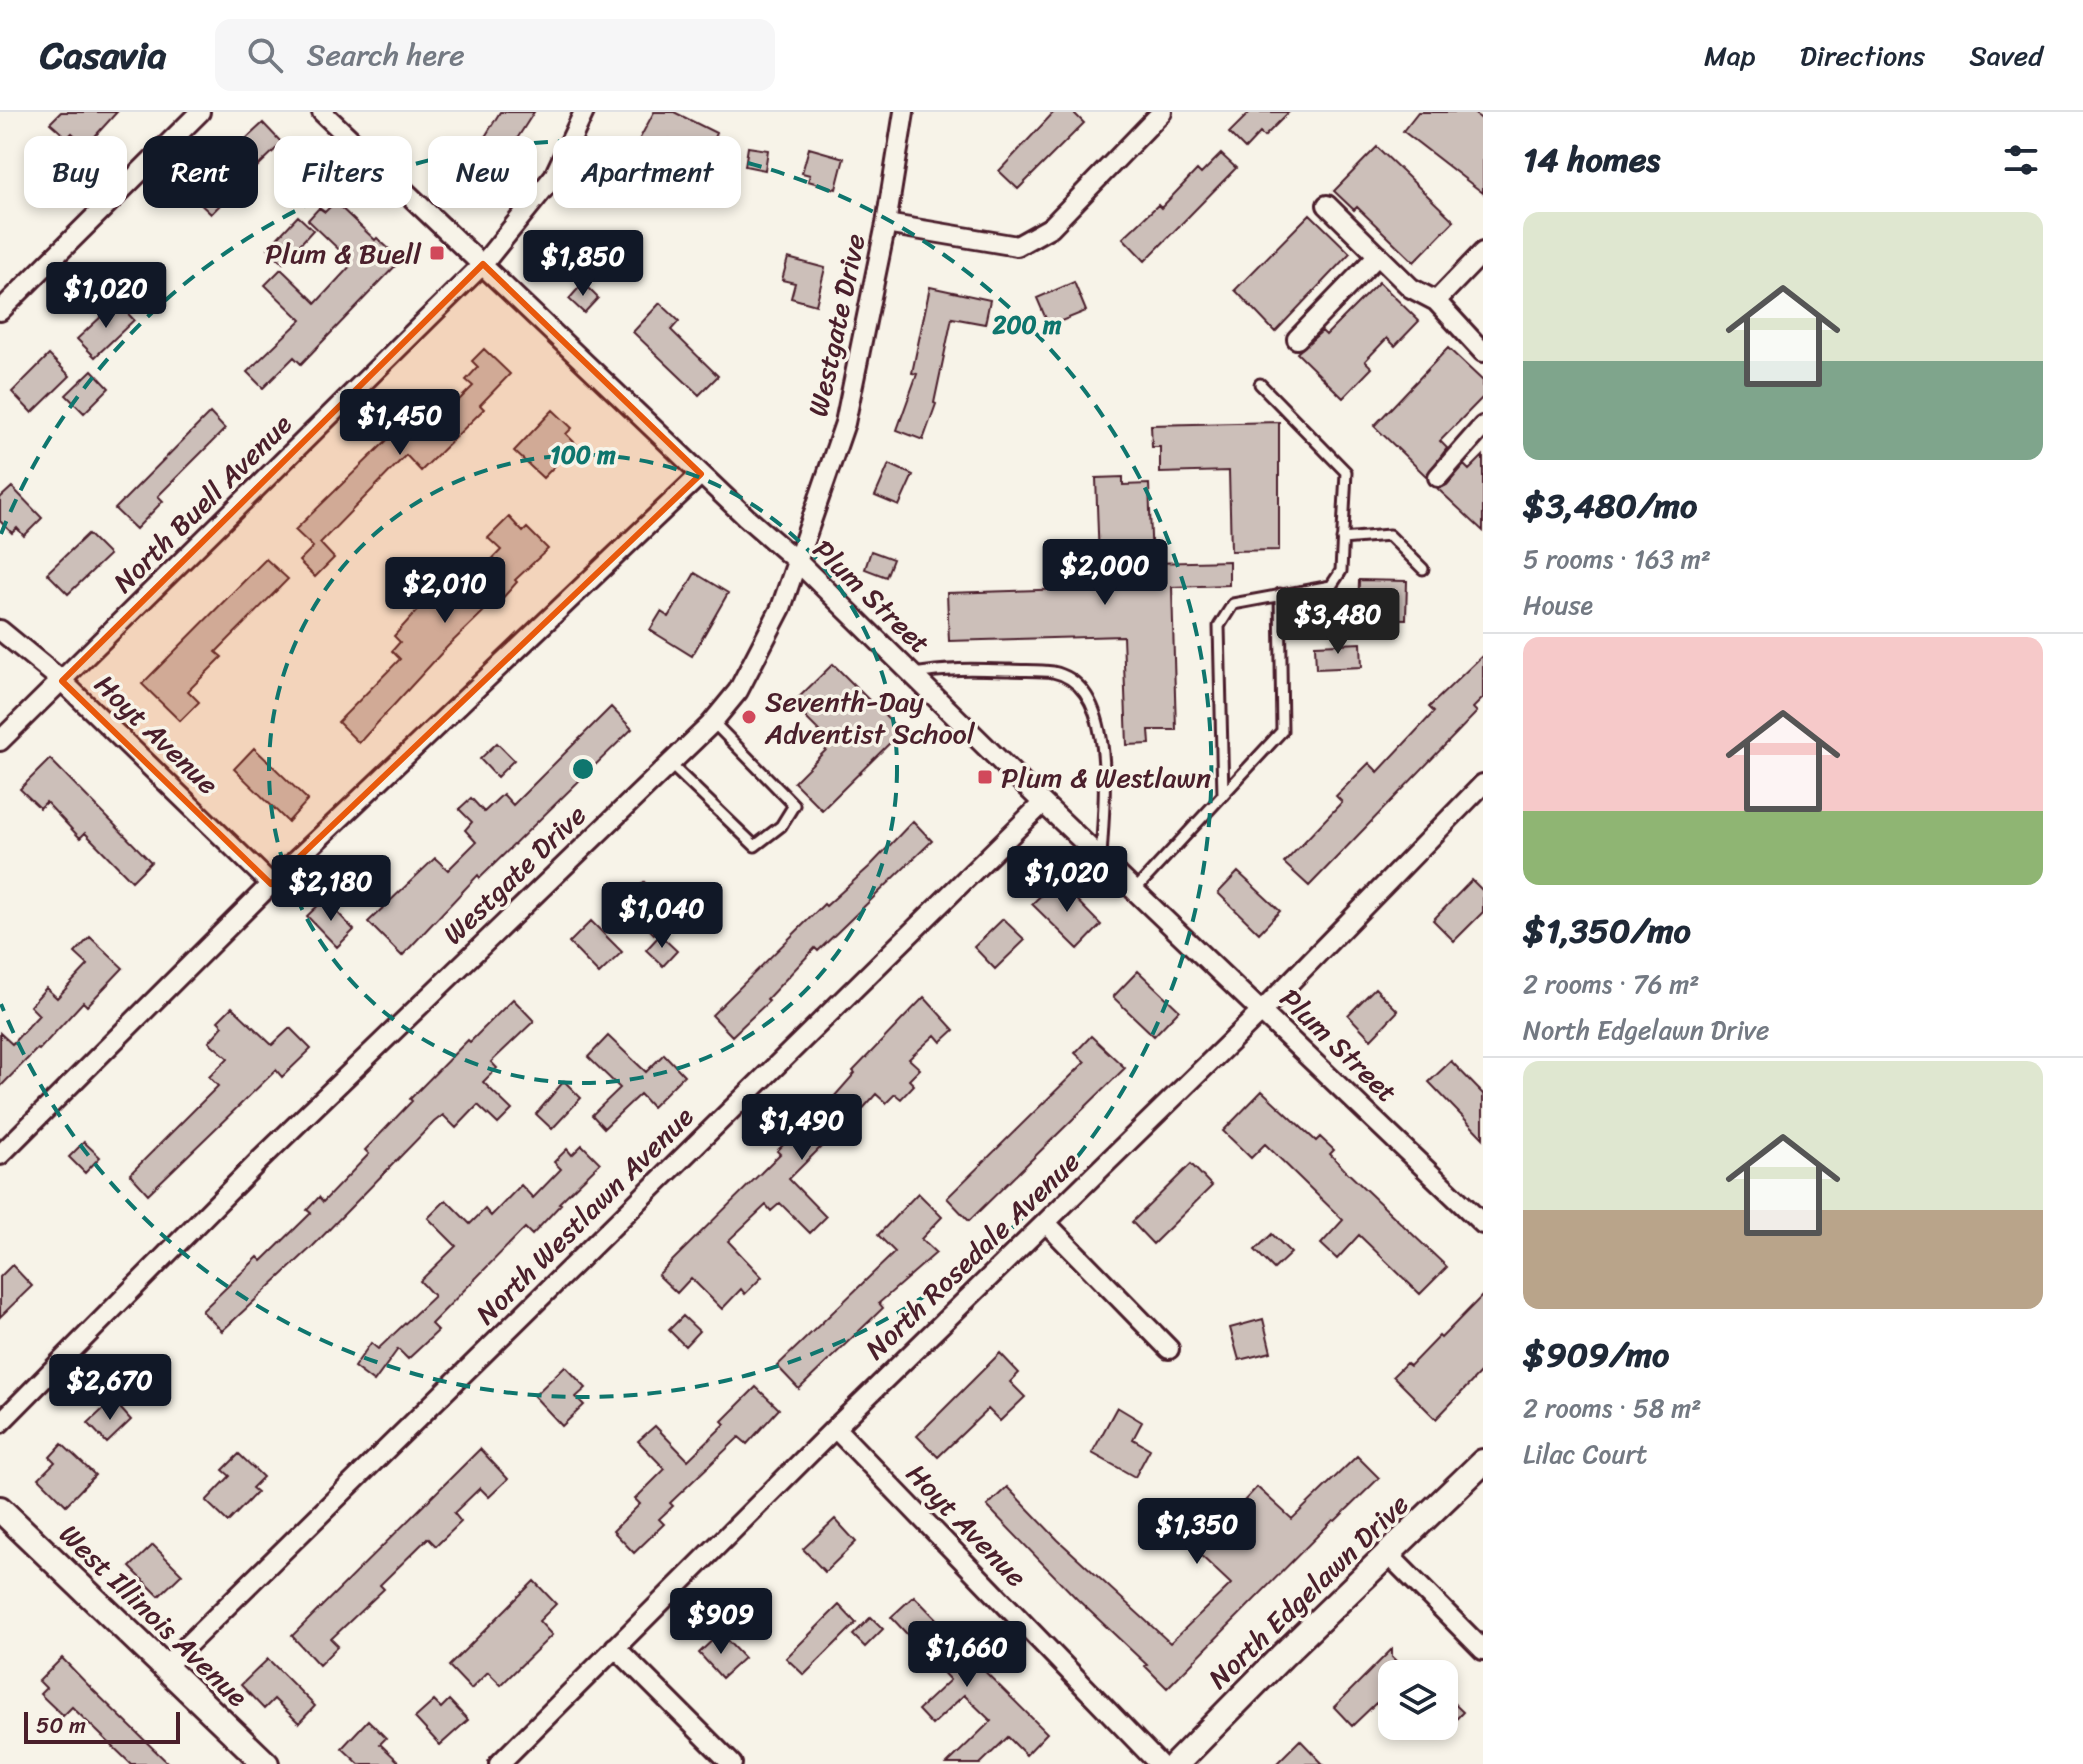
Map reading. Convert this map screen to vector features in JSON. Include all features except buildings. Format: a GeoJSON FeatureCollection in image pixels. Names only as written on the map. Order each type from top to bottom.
{"type":"FeatureCollection","features":[{"type":"Feature","properties":{"kind":"street"},"geometry":{"type":"LineString","coordinates":[[0,311],[200,112]]}},
{"type":"Feature","properties":{"kind":"street","name":"Plum Street"},"geometry":{"type":"LineString","coordinates":[[322,112],[701,474],[799,563],[1043,803],[1263,1010],[1483,1224]]}},
{"type":"Feature","properties":{"kind":"street","name":"North Buell Avenue"},"geometry":{"type":"LineString","coordinates":[[0,741],[483,264],[554,176],[584,112]]}},
{"type":"Feature","properties":{"kind":"street","name":"Westgate Drive"},"geometry":{"type":"LineString","coordinates":[[0,1423],[260,1160],[670,764],[738,691],[761,649],[799,563],[845,423],[886,224],[904,112]]}},
{"type":"Feature","properties":{"kind":"street"},"geometry":{"type":"LineString","coordinates":[[886,224],[1017,246],[1051,227],[1162,112]]}},
{"type":"Feature","properties":{"kind":"street"},"geometry":{"type":"LineString","coordinates":[[1327,205],[1411,288],[1436,301],[1480,343]]}},
{"type":"Feature","properties":{"kind":"street"},"geometry":{"type":"LineString","coordinates":[[1436,301],[1483,252]]}},
{"type":"Feature","properties":{"kind":"street"},"geometry":{"type":"LineString","coordinates":[[1297,339],[1378,255]]}},
{"type":"Feature","properties":{"kind":"street"},"geometry":{"type":"LineString","coordinates":[[1438,477],[1483,426]]}},
{"type":"Feature","properties":{"kind":"street"},"geometry":{"type":"LineString","coordinates":[[0,1155],[271,884],[701,474]]}},
{"type":"Feature","properties":{"kind":"street","name":"Hoyt Avenue"},"geometry":{"type":"LineString","coordinates":[[0,630],[62,681],[271,884]]}},
{"type":"Feature","properties":{"kind":"street","name":"North Rosedale Avenue"},"geometry":{"type":"LineString","coordinates":[[499,1764],[835,1428],[1263,1010],[1483,784]]}},
{"type":"Feature","properties":{"kind":"street","name":"North Westlawn Avenue"},"geometry":{"type":"LineString","coordinates":[[165,1667],[1043,803]]}},
{"type":"Feature","properties":{"kind":"street"},"geometry":{"type":"LineString","coordinates":[[1046,1223],[1169,1349]]}},
{"type":"Feature","properties":{"kind":"street","name":"Hoyt Avenue"},"geometry":{"type":"LineString","coordinates":[[835,1428],[1159,1764]]}},
{"type":"Feature","properties":{"kind":"street","name":"North Edgelawn Drive"},"geometry":{"type":"LineString","coordinates":[[1176,1764],[1282,1656],[1483,1462]]}},
{"type":"Feature","properties":{"kind":"street","name":"West Illinois Avenue"},"geometry":{"type":"LineString","coordinates":[[0,1509],[266,1764]]}},
{"type":"Feature","properties":{"kind":"street"},"geometry":{"type":"LineString","coordinates":[[1389,1555],[1483,1650]]}},
{"type":"Feature","properties":{"kind":"street"},"geometry":{"type":"LineString","coordinates":[[615,1647],[732,1764]]}},
{"type":"Feature","properties":{"kind":"lane"},"geometry":{"type":"LineString","coordinates":[[1223,795],[1219,626],[1233,604],[1331,586],[1341,571],[1346,472],[1260,384]]}},
{"type":"Feature","properties":{"kind":"lane"},"geometry":{"type":"LineString","coordinates":[[1342,539],[1389,535],[1423,569]]}},
{"type":"Feature","properties":{"kind":"lane"},"geometry":{"type":"LineString","coordinates":[[1135,890],[1282,731],[1280,594]]}},
{"type":"Feature","properties":{"kind":"lane"},"geometry":{"type":"LineString","coordinates":[[912,674],[951,668],[1054,672],[1078,685],[1090,703],[1105,751],[1101,858]]}},
{"type":"Feature","properties":{"kind":"lane"},"geometry":{"type":"LineString","coordinates":[[670,764],[755,846],[781,826],[794,805],[712,722]]}},
{"type":"Feature","properties":{"kind":"highlighted area"},"geometry":{"type":"Polygon","coordinates":[[[483,264],[701,474],[271,884],[62,681],[483,264]]]}},
{"type":"Feature","properties":{"kind":"place","name":"Plum & Buell"},"geometry":{"type":"Point","coordinates":[437,253]}},
{"type":"Feature","properties":{"kind":"place","name":"Seventh-Day Adventist School"},"geometry":{"type":"Point","coordinates":[749,717]}},
{"type":"Feature","properties":{"kind":"place","name":"Plum & Westlawn"},"geometry":{"type":"Point","coordinates":[985,777]}}]}
